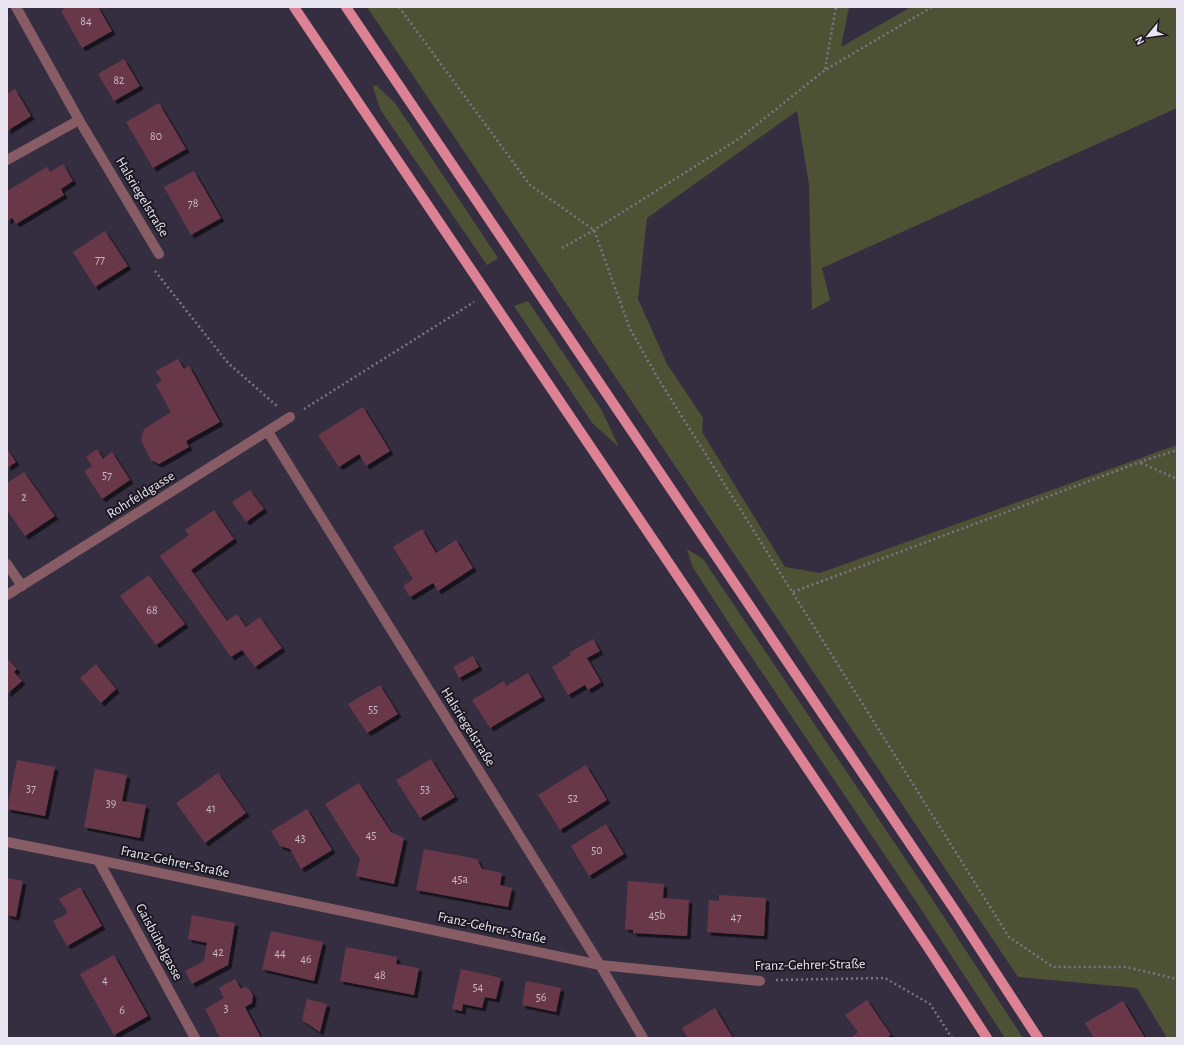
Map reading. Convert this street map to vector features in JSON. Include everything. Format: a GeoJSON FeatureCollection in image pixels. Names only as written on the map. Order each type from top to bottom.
{"type":"FeatureCollection","features":[{"type":"Feature","properties":{"kind":"main road"},"geometry":{"type":"LineString","coordinates":[[294,7],[905,913],[987,1038]]}},
{"type":"Feature","properties":{"kind":"main road"},"geometry":{"type":"LineString","coordinates":[[346,7],[956,912],[1038,1038]]}},
{"type":"Feature","properties":{"kind":"street","name":"Halsriegelstraße"},"geometry":{"type":"LineString","coordinates":[[16,7],[79,120],[159,254]]}},
{"type":"Feature","properties":{"kind":"street"},"geometry":{"type":"LineString","coordinates":[[7,160],[79,120]]}},
{"type":"Feature","properties":{"kind":"street","name":"Rohrfeldgasse"},"geometry":{"type":"LineString","coordinates":[[7,596],[290,417]]}},
{"type":"Feature","properties":{"kind":"street","name":"Halsriegelstraße"},"geometry":{"type":"LineString","coordinates":[[268,432],[600,965],[643,1038]]}},
{"type":"Feature","properties":{"kind":"street"},"geometry":{"type":"LineString","coordinates":[[7,564],[22,586]]}},
{"type":"Feature","properties":{"kind":"street","name":"Franz-Gehrer-Straße"},"geometry":{"type":"LineString","coordinates":[[7,842],[600,965],[760,981]]}},
{"type":"Feature","properties":{"kind":"street","name":"Gaisbühelgasse"},"geometry":{"type":"LineString","coordinates":[[98,860],[195,1038]]}},
{"type":"Feature","properties":{"kind":"path"},"geometry":{"type":"LineString","coordinates":[[399,7],[530,185],[594,230],[630,329],[659,380],[1009,937],[1053,967],[1126,968],[1177,979]]}},
{"type":"Feature","properties":{"kind":"path"},"geometry":{"type":"LineString","coordinates":[[825,70],[836,7]]}},
{"type":"Feature","properties":{"kind":"path"},"geometry":{"type":"LineString","coordinates":[[562,248],[594,230],[740,138],[825,70],[932,7]]}},
{"type":"Feature","properties":{"kind":"path","name":"Halsriegelstraße"},"geometry":{"type":"LineString","coordinates":[[159,254],[154,270],[218,351],[228,363],[290,417]]}},
{"type":"Feature","properties":{"kind":"path"},"geometry":{"type":"LineString","coordinates":[[290,417],[474,301]]}},
{"type":"Feature","properties":{"kind":"path"},"geometry":{"type":"LineString","coordinates":[[793,592],[1140,462],[1177,450]]}},
{"type":"Feature","properties":{"kind":"path"},"geometry":{"type":"LineString","coordinates":[[1140,462],[1177,479]]}},
{"type":"Feature","properties":{"kind":"path","name":"Franz-Gehrer-Straße"},"geometry":{"type":"LineString","coordinates":[[760,981],[885,978],[930,1004],[952,1038]]}},
{"type":"Feature","properties":{"kind":"green space"},"geometry":{"type":"Polygon","coordinates":[[[367,7],[849,7],[841,47],[911,7],[1177,7],[1177,108],[822,268],[830,300],[812,310],[809,185],[797,111],[647,218],[638,299],[667,364],[703,418],[702,432],[785,567],[820,573],[1177,445],[1177,1038],[1167,1038],[1137,988],[1018,977],[367,7]]]}},
{"type":"Feature","properties":{"kind":"green space"},"geometry":{"type":"Polygon","coordinates":[[[376,85],[395,103],[498,258],[487,265],[380,109],[373,87],[376,85]]]}},
{"type":"Feature","properties":{"kind":"green space"},"geometry":{"type":"Polygon","coordinates":[[[528,301],[601,409],[619,447],[593,424],[514,306],[528,301]]]}},
{"type":"Feature","properties":{"kind":"green space"},"geometry":{"type":"Polygon","coordinates":[[[687,549],[703,559],[923,885],[1023,1038],[1005,1038],[915,900],[730,625],[692,566],[687,549]]]}},
{"type":"Feature","properties":{"kind":"building"},"geometry":{"type":"Polygon","coordinates":[[[67,7],[98,7],[112,31],[82,48],[61,11],[67,7]]]}},
{"type":"Feature","properties":{"kind":"building"},"geometry":{"type":"Polygon","coordinates":[[[124,59],[140,86],[114,101],[98,74],[124,59]]]}},
{"type":"Feature","properties":{"kind":"building"},"geometry":{"type":"Polygon","coordinates":[[[15,89],[31,116],[7,131],[7,94],[15,89]]]}},
{"type":"Feature","properties":{"kind":"building"},"geometry":{"type":"Polygon","coordinates":[[[159,103],[186,149],[153,168],[126,122],[159,103]]]}},
{"type":"Feature","properties":{"kind":"building"},"geometry":{"type":"Polygon","coordinates":[[[63,164],[73,181],[61,189],[64,195],[16,224],[12,218],[7,221],[7,191],[47,167],[50,172],[63,164]]]}},
{"type":"Feature","properties":{"kind":"building"},"geometry":{"type":"Polygon","coordinates":[[[194,171],[221,218],[191,235],[164,187],[194,171]]]}},
{"type":"Feature","properties":{"kind":"building"},"geometry":{"type":"Polygon","coordinates":[[[105,231],[128,266],[95,287],[73,252],[105,231]]]}},
{"type":"Feature","properties":{"kind":"building"},"geometry":{"type":"Polygon","coordinates":[[[178,359],[184,369],[189,366],[220,422],[186,441],[189,447],[159,464],[151,460],[141,440],[144,429],[171,412],[156,385],[162,381],[156,371],[178,359]]]}},
{"type":"Feature","properties":{"kind":"building"},"geometry":{"type":"Polygon","coordinates":[[[363,407],[390,451],[366,466],[359,454],[339,467],[318,435],[363,407]]]}},
{"type":"Feature","properties":{"kind":"building"},"geometry":{"type":"Polygon","coordinates":[[[7,449],[16,462],[7,468],[7,449]]]}},
{"type":"Feature","properties":{"kind":"building"},"geometry":{"type":"Polygon","coordinates":[[[97,449],[103,459],[112,452],[130,480],[102,499],[84,471],[92,466],[86,457],[97,449]]]}},
{"type":"Feature","properties":{"kind":"building"},"geometry":{"type":"Polygon","coordinates":[[[24,472],[55,516],[25,536],[7,510],[7,483],[24,472]]]}},
{"type":"Feature","properties":{"kind":"building"},"geometry":{"type":"Polygon","coordinates":[[[250,490],[264,509],[246,522],[232,502],[250,490]]]}},
{"type":"Feature","properties":{"kind":"building"},"geometry":{"type":"Polygon","coordinates":[[[214,510],[234,539],[191,570],[227,621],[237,614],[246,627],[260,617],[282,648],[255,667],[242,650],[231,657],[160,556],[189,535],[185,530],[214,510]]]}},
{"type":"Feature","properties":{"kind":"building"},"geometry":{"type":"Polygon","coordinates":[[[422,529],[436,553],[456,540],[473,568],[438,591],[433,583],[410,597],[403,586],[413,579],[393,547],[422,529]]]}},
{"type":"Feature","properties":{"kind":"building"},"geometry":{"type":"Polygon","coordinates":[[[149,575],[185,624],[156,645],[120,596],[149,575]]]}},
{"type":"Feature","properties":{"kind":"building"},"geometry":{"type":"Polygon","coordinates":[[[593,639],[600,651],[587,658],[601,682],[588,690],[585,685],[568,695],[552,667],[571,655],[569,653],[593,639]]]}},
{"type":"Feature","properties":{"kind":"building"},"geometry":{"type":"Polygon","coordinates":[[[473,656],[479,667],[459,678],[453,667],[473,656]]]}},
{"type":"Feature","properties":{"kind":"building"},"geometry":{"type":"Polygon","coordinates":[[[7,658],[17,669],[14,672],[22,681],[7,694],[7,658]]]}},
{"type":"Feature","properties":{"kind":"building"},"geometry":{"type":"Polygon","coordinates":[[[96,664],[116,689],[101,703],[80,678],[96,664]]]}},
{"type":"Feature","properties":{"kind":"building"},"geometry":{"type":"Polygon","coordinates":[[[528,673],[542,697],[490,728],[472,700],[504,681],[506,686],[528,673]]]}},
{"type":"Feature","properties":{"kind":"building"},"geometry":{"type":"Polygon","coordinates":[[[380,685],[398,714],[367,733],[348,704],[380,685]]]}},
{"type":"Feature","properties":{"kind":"building"},"geometry":{"type":"Polygon","coordinates":[[[431,759],[455,797],[420,818],[396,780],[431,759]]]}},
{"type":"Feature","properties":{"kind":"building"},"geometry":{"type":"Polygon","coordinates":[[[17,760],[55,767],[45,816],[7,809],[17,760]]]}},
{"type":"Feature","properties":{"kind":"building"},"geometry":{"type":"Polygon","coordinates":[[[586,765],[607,800],[560,830],[538,795],[586,765]]]}},
{"type":"Feature","properties":{"kind":"building"},"geometry":{"type":"Polygon","coordinates":[[[95,769],[127,775],[122,801],[146,805],[140,838],[84,827],[95,769]]]}},
{"type":"Feature","properties":{"kind":"building"},"geometry":{"type":"Polygon","coordinates":[[[218,773],[246,813],[205,843],[176,803],[218,773]]]}},
{"type":"Feature","properties":{"kind":"building"},"geometry":{"type":"Polygon","coordinates":[[[359,783],[391,832],[404,838],[394,884],[356,876],[360,859],[325,804],[359,783]]]}},
{"type":"Feature","properties":{"kind":"building"},"geometry":{"type":"Polygon","coordinates":[[[307,809],[332,850],[301,869],[290,849],[280,846],[271,831],[307,809]]]}},
{"type":"Feature","properties":{"kind":"building"},"geometry":{"type":"Polygon","coordinates":[[[606,824],[624,854],[589,876],[571,846],[606,824]]]}},
{"type":"Feature","properties":{"kind":"building"},"geometry":{"type":"Polygon","coordinates":[[[424,849],[477,859],[482,869],[502,873],[500,885],[512,888],[508,907],[416,890],[424,849]]]}},
{"type":"Feature","properties":{"kind":"building"},"geometry":{"type":"Polygon","coordinates":[[[7,878],[23,881],[16,917],[7,915],[7,878]]]}},
{"type":"Feature","properties":{"kind":"building"},"geometry":{"type":"Polygon","coordinates":[[[628,881],[664,884],[663,898],[689,900],[687,936],[633,933],[633,930],[625,929],[628,881]]]}},
{"type":"Feature","properties":{"kind":"building"},"geometry":{"type":"Polygon","coordinates":[[[80,887],[102,926],[67,946],[53,921],[68,913],[59,899],[80,887]]]}},
{"type":"Feature","properties":{"kind":"building"},"geometry":{"type":"Polygon","coordinates":[[[719,895],[766,898],[764,936],[707,932],[709,900],[719,901],[719,895]]]}},
{"type":"Feature","properties":{"kind":"building"},"geometry":{"type":"Polygon","coordinates":[[[192,915],[235,923],[228,965],[192,984],[185,971],[204,961],[207,943],[188,939],[192,915]]]}},
{"type":"Feature","properties":{"kind":"building"},"geometry":{"type":"Polygon","coordinates":[[[271,931],[323,942],[314,981],[262,969],[271,931]]]}},
{"type":"Feature","properties":{"kind":"building"},"geometry":{"type":"Polygon","coordinates":[[[346,947],[397,957],[396,964],[419,968],[414,995],[340,981],[346,947]]]}},
{"type":"Feature","properties":{"kind":"building"},"geometry":{"type":"Polygon","coordinates":[[[114,955],[148,1016],[114,1035],[80,974],[114,955]]]}},
{"type":"Feature","properties":{"kind":"building"},"geometry":{"type":"Polygon","coordinates":[[[461,969],[501,978],[496,999],[485,997],[482,1008],[463,1004],[462,1011],[452,1009],[461,969]]]}},
{"type":"Feature","properties":{"kind":"building"},"geometry":{"type":"Polygon","coordinates":[[[235,979],[241,989],[245,987],[249,989],[253,995],[252,1003],[245,1007],[261,1038],[220,1038],[205,1009],[224,998],[219,988],[235,979]]]}},
{"type":"Feature","properties":{"kind":"building"},"geometry":{"type":"Polygon","coordinates":[[[526,981],[561,988],[556,1012],[522,1005],[526,981]]]}},
{"type":"Feature","properties":{"kind":"building"},"geometry":{"type":"Polygon","coordinates":[[[307,999],[327,1004],[320,1032],[302,1020],[307,999]]]}},
{"type":"Feature","properties":{"kind":"building"},"geometry":{"type":"Polygon","coordinates":[[[867,1000],[891,1035],[886,1038],[850,1038],[858,1032],[845,1015],[867,1000]]]}},
{"type":"Feature","properties":{"kind":"building"},"geometry":{"type":"Polygon","coordinates":[[[1123,1001],[1145,1038],[1094,1038],[1085,1023],[1123,1001]]]}},
{"type":"Feature","properties":{"kind":"building"},"geometry":{"type":"Polygon","coordinates":[[[715,1008],[733,1038],[688,1038],[682,1028],[715,1008]]]}}]}
